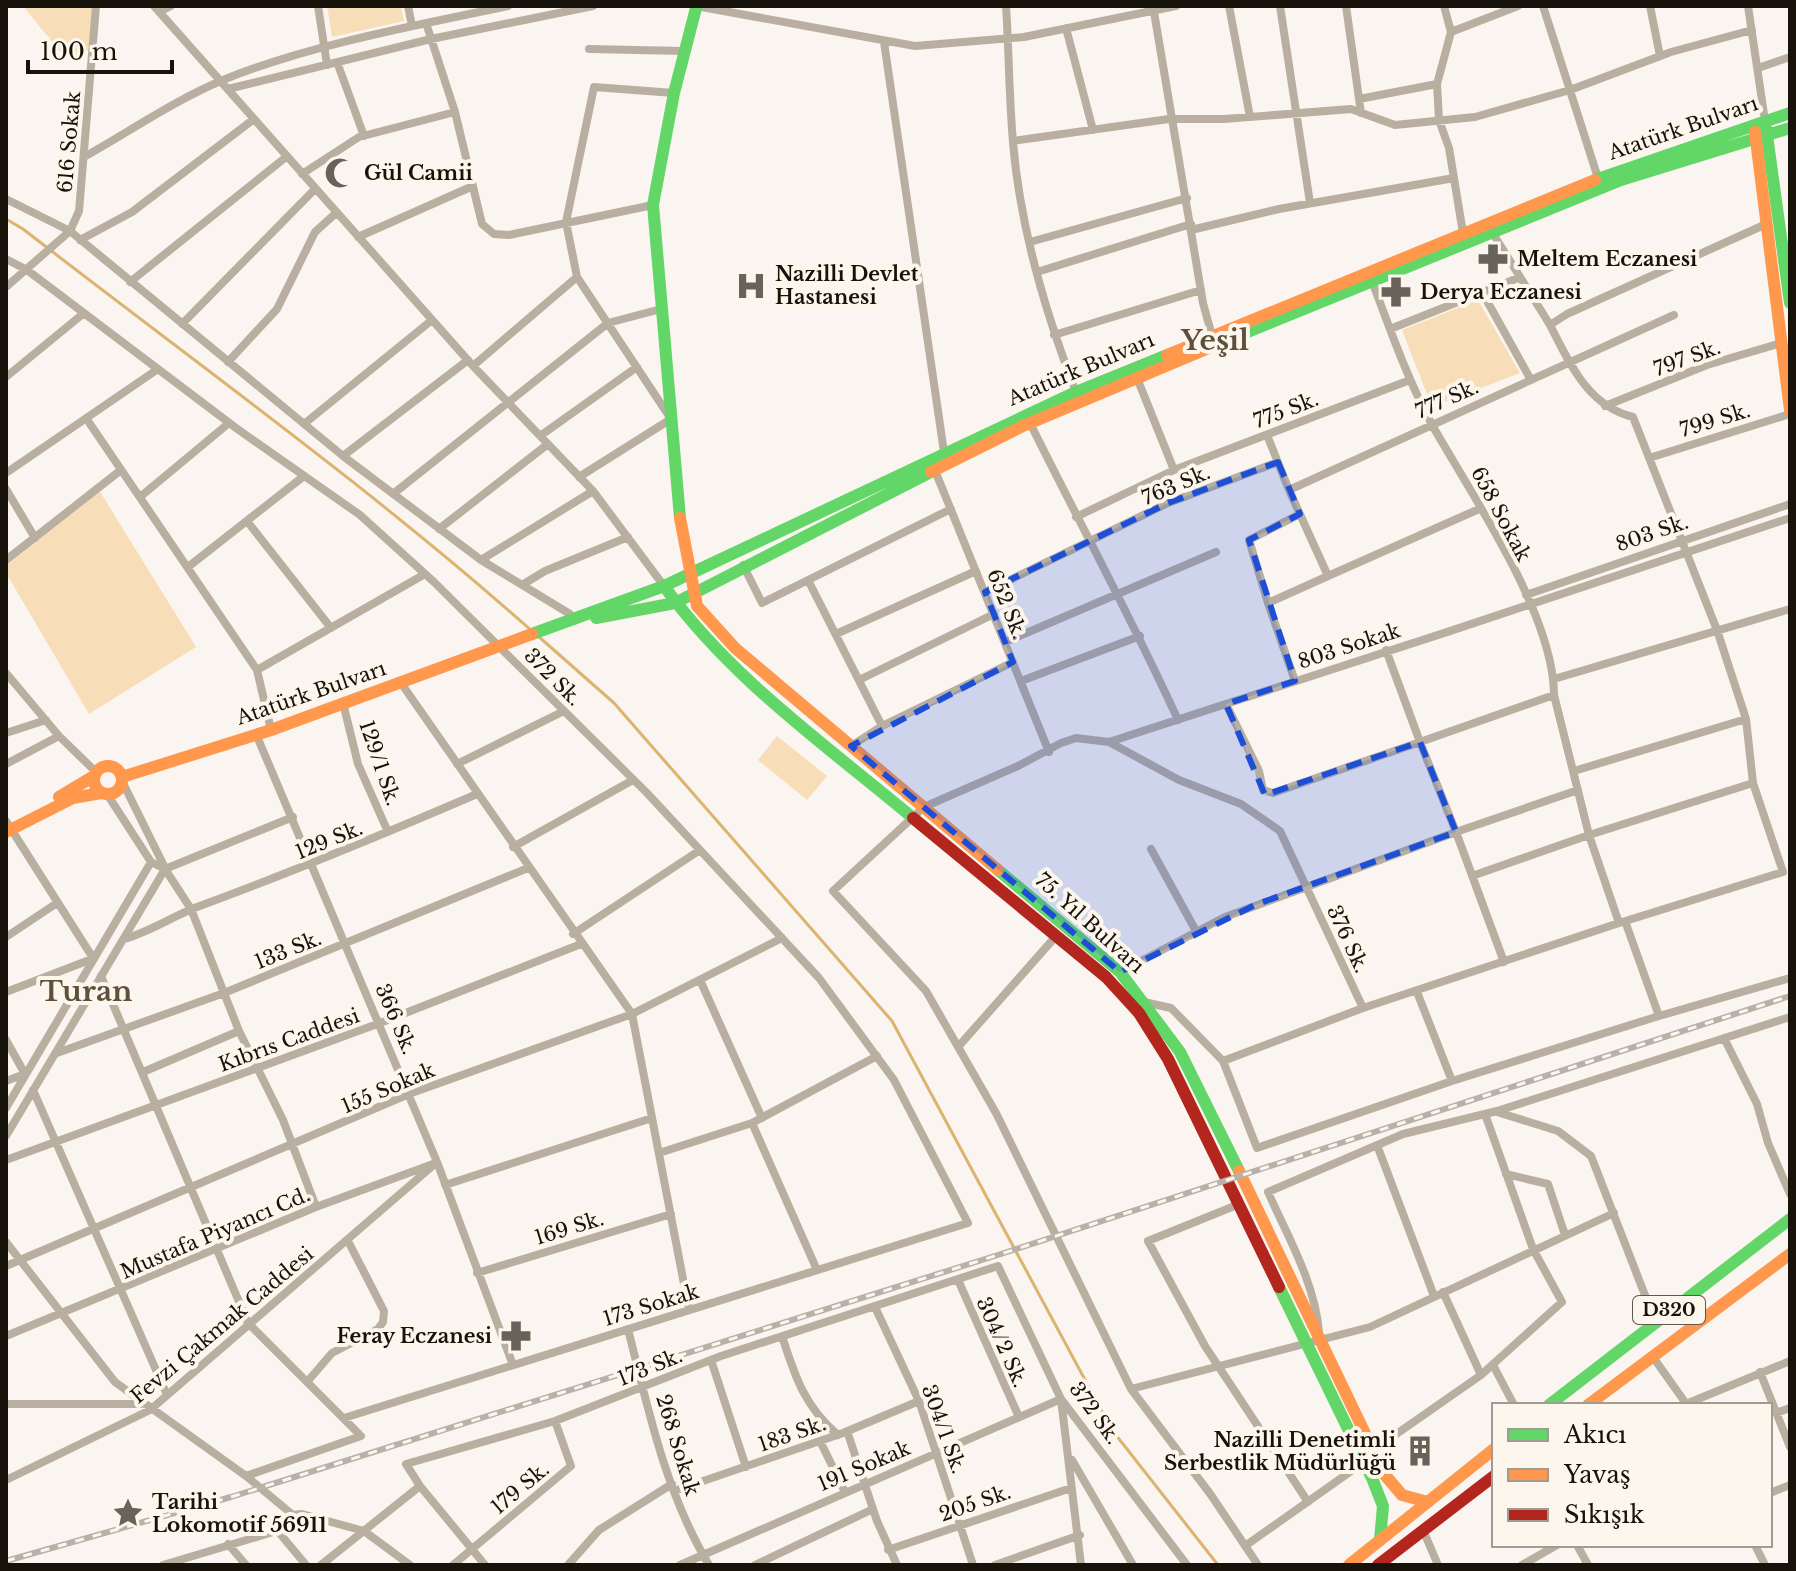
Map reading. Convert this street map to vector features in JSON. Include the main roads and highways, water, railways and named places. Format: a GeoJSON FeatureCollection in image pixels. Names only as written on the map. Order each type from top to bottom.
{"type":"FeatureCollection","features":[{"type":"Feature","properties":{"kind":"main road","name":"75. Yıl Bulvarı"},"geometry":{"type":"LineString","coordinates":[[696,7],[674,93],[653,205],[676,498],[689,576],[700,611],[735,648],[851,746],[1106,977],[1139,1013],[1168,1059],[1237,1205],[1315,1342]]}},
{"type":"Feature","properties":{"kind":"main road","name":"Atatürk Bulvarı"},"geometry":{"type":"LineString","coordinates":[[122,779],[271,730],[574,622],[689,576],[944,452],[1076,392],[1463,233],[1620,175],[1761,130],[1790,113]]}},
{"type":"Feature","properties":{"kind":"main road","name":"Atatürk Bulvarı"},"geometry":{"type":"LineString","coordinates":[[1761,130],[1790,128]]}},
{"type":"Feature","properties":{"kind":"main road"},"geometry":{"type":"LineString","coordinates":[[1761,130],[1784,223],[1790,303]]}},
{"type":"Feature","properties":{"kind":"main road"},"geometry":{"type":"LineString","coordinates":[[1761,130],[1764,225],[1790,412]]}},
{"type":"Feature","properties":{"kind":"main road","name":"Atatürk Bulvarı"},"geometry":{"type":"LineString","coordinates":[[574,622],[675,603],[934,468],[1030,423],[1492,232],[1598,178],[1620,175]]}},
{"type":"Feature","properties":{"kind":"main road","name":"75. Yıl Bulvarı"},"geometry":{"type":"LineString","coordinates":[[664,586],[695,629],[742,676],[920,811],[1120,972],[1144,1002],[1180,1052],[1202,1095],[1368,1456],[1383,1506],[1380,1540]]}},
{"type":"Feature","properties":{"kind":"main road"},"geometry":{"type":"LineString","coordinates":[[109,766],[122,779],[116,791],[73,798],[8,827],[109,766]]}},
{"type":"Feature","properties":{"kind":"main road"},"geometry":{"type":"LineString","coordinates":[[95,774],[95,785],[104,793]]}},
{"type":"Feature","properties":{"kind":"main road","name":"D320"},"geometry":{"type":"LineString","coordinates":[[1552,1403],[1790,1219]]}},
{"type":"Feature","properties":{"kind":"main road","name":"D320"},"geometry":{"type":"LineString","coordinates":[[1591,1403],[1790,1254]]}},
{"type":"Feature","properties":{"kind":"main road"},"geometry":{"type":"LineString","coordinates":[[1349,1565],[1492,1451]]}},
{"type":"Feature","properties":{"kind":"main road","name":"75. Yıl Bulvarı"},"geometry":{"type":"LineString","coordinates":[[1368,1456],[1396,1493],[1409,1501],[1428,1502]]}},
{"type":"Feature","properties":{"kind":"main road"},"geometry":{"type":"LineString","coordinates":[[1378,1565],[1492,1478]]}},
{"type":"Feature","properties":{"kind":"waterway"},"geometry":{"type":"LineString","coordinates":[[6,219],[345,476],[532,631]]}},
{"type":"Feature","properties":{"kind":"waterway"},"geometry":{"type":"LineString","coordinates":[[538,636],[614,703],[892,1021],[1112,1430],[1218,1565]]}},
{"type":"Feature","properties":{"kind":"railway"},"geometry":{"type":"LineString","coordinates":[[6,1561],[231,1497],[1001,1254],[1790,996]]}},
{"type":"Feature","properties":{"kind":"place","name":"Gül Camii"},"geometry":{"type":"Point","coordinates":[340,173]}},
{"type":"Feature","properties":{"kind":"place","name":"Meltem Eczanesi"},"geometry":{"type":"Point","coordinates":[1493,259]}},
{"type":"Feature","properties":{"kind":"place","name":"Nazilli Devlet Hastanesi"},"geometry":{"type":"Point","coordinates":[751,286]}},
{"type":"Feature","properties":{"kind":"place","name":"Derya Eczanesi"},"geometry":{"type":"Point","coordinates":[1396,292]}},
{"type":"Feature","properties":{"kind":"place","name":"Feray Eczanesi"},"geometry":{"type":"Point","coordinates":[516,1336]}},
{"type":"Feature","properties":{"kind":"place","name":"Nazilli Denetimli Serbestlik Müdürlüğü"},"geometry":{"type":"Point","coordinates":[1420,1451]}},
{"type":"Feature","properties":{"kind":"place","name":"Tarihi Lokomotif 56911"},"geometry":{"type":"Point","coordinates":[128,1513]}},
{"type":"Feature","properties":{"kind":"district","name":"Yeşil"},"geometry":{"type":"Point","coordinates":[1215,340]}},
{"type":"Feature","properties":{"kind":"district","name":"Turan"},"geometry":{"type":"Point","coordinates":[86,991]}}]}
